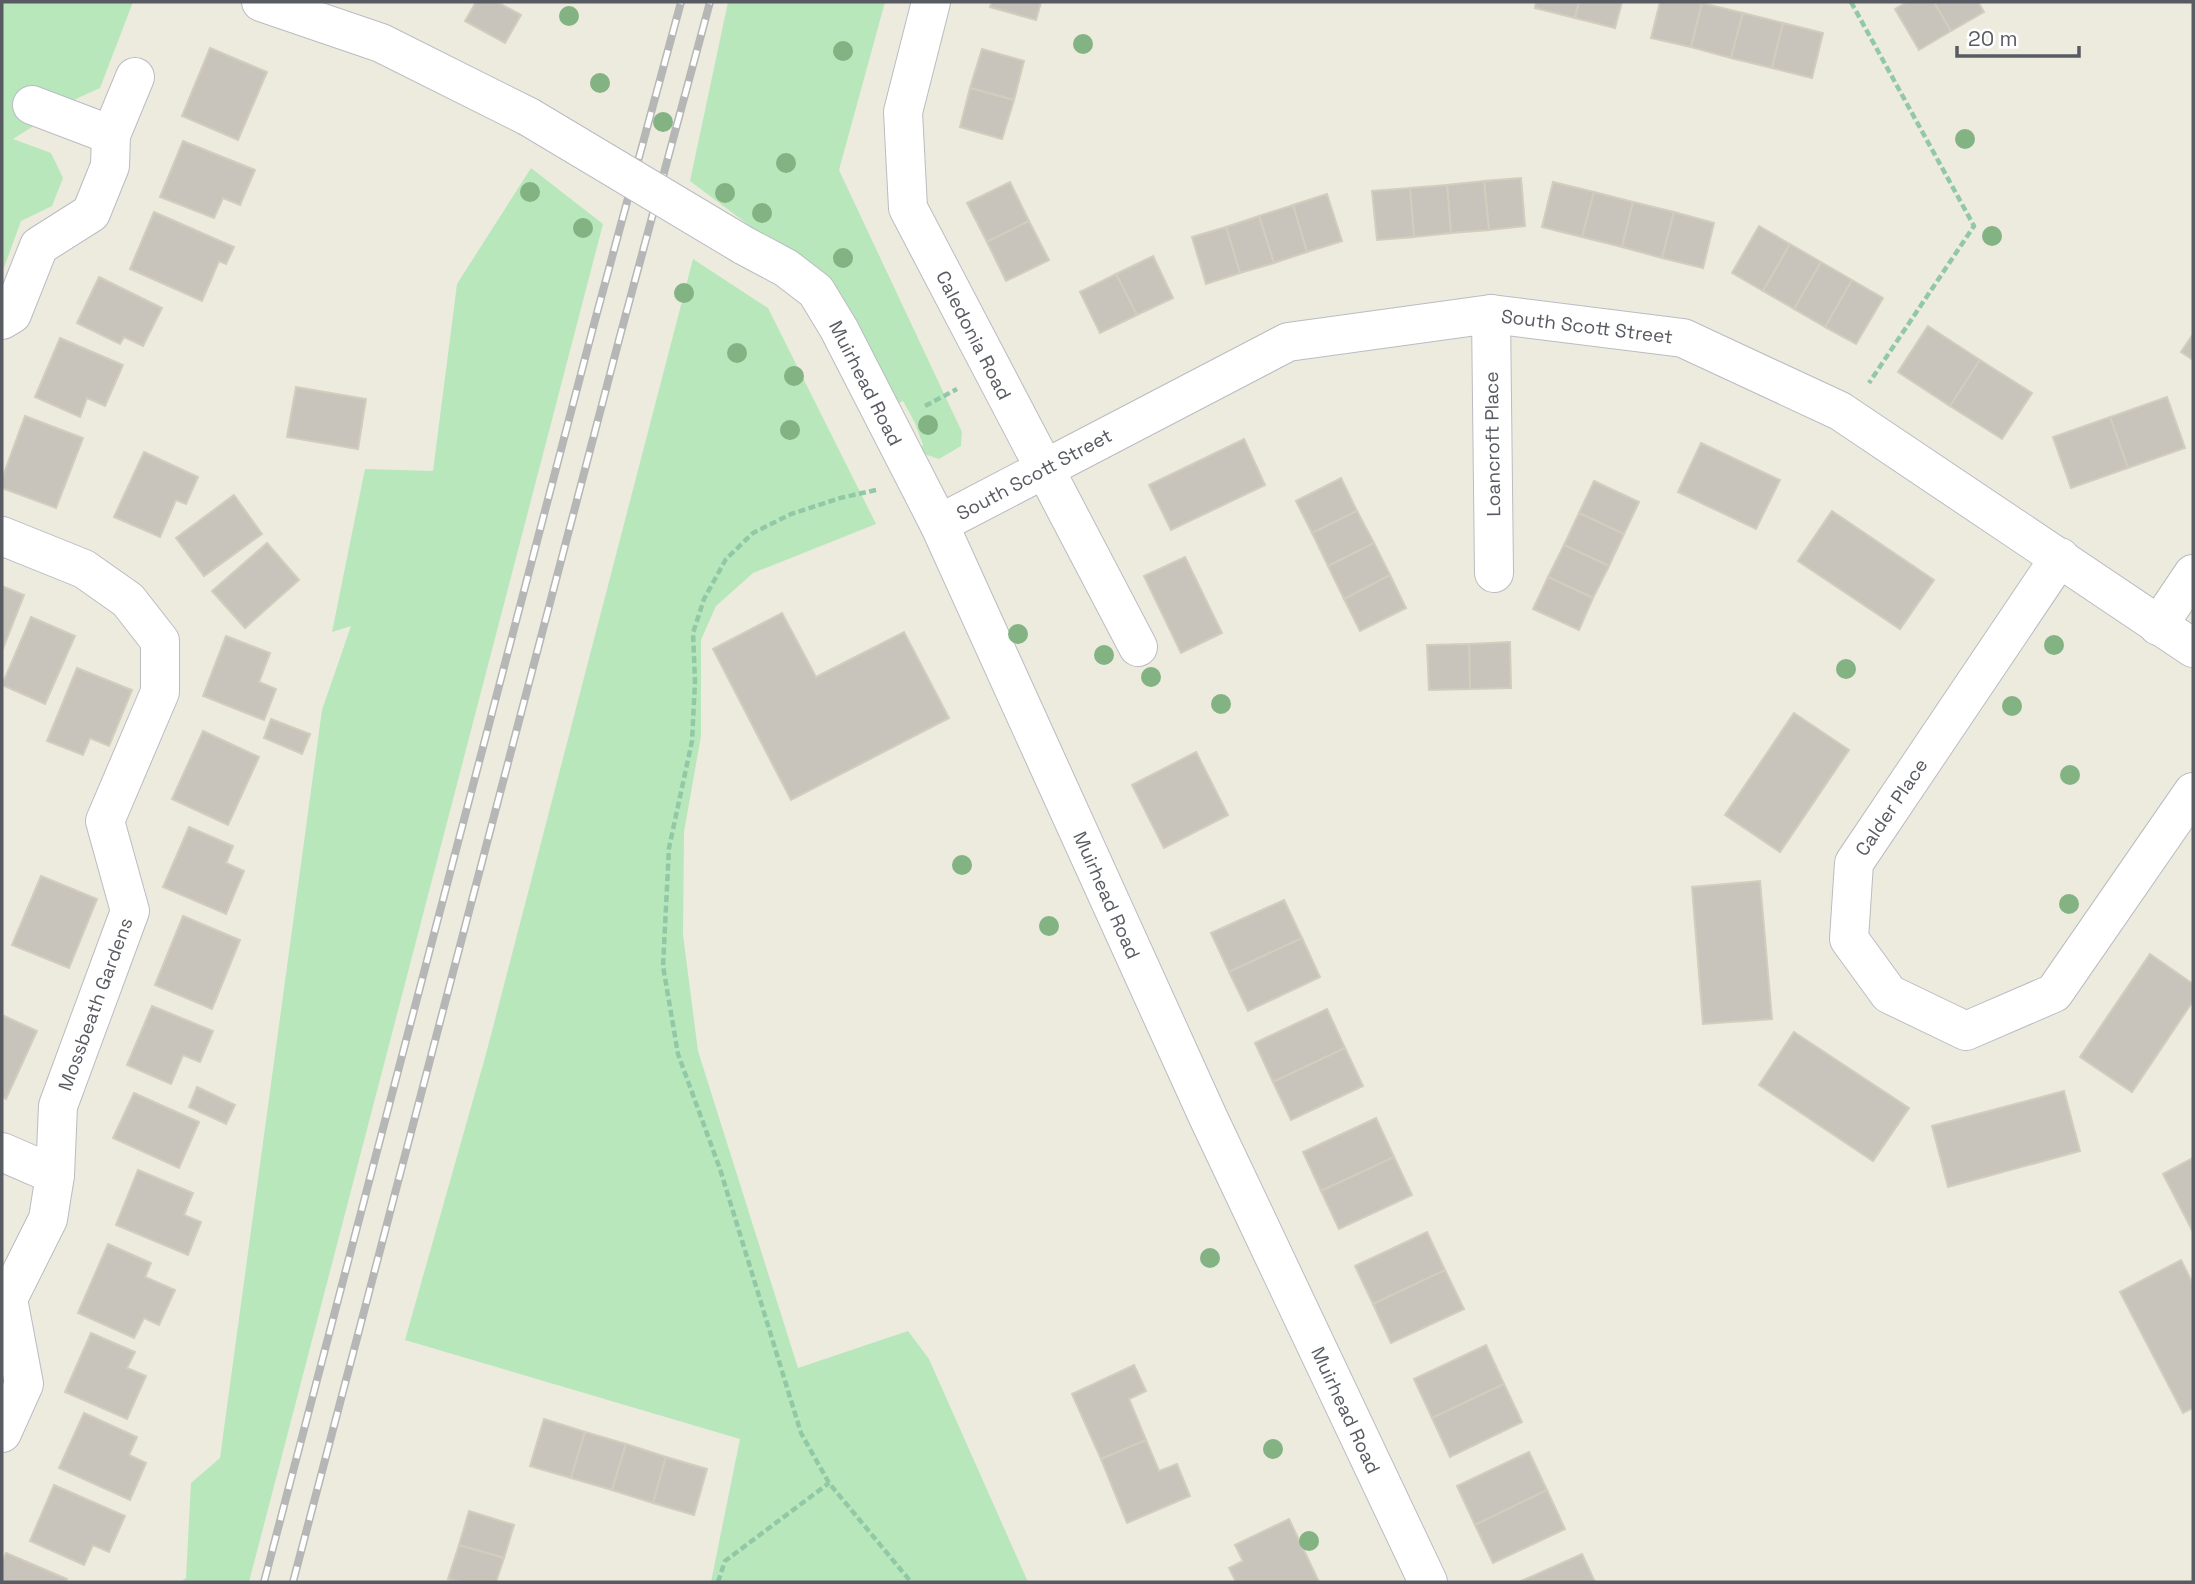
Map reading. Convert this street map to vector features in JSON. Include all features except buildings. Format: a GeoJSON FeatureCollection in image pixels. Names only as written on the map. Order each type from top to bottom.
{"type":"FeatureCollection","features":[{"type":"Feature","properties":{"kind":"street","name":"Muirhead Road"},"geometry":{"type":"LineString","coordinates":[[261,2],[381,43],[529,117],[786,268],[816,291],[839,329],[939,524],[1208,1117],[1427,1582]]}},
{"type":"Feature","properties":{"kind":"street","name":"Caledonia Road"},"geometry":{"type":"LineString","coordinates":[[931,2],[903,112],[908,208],[1138,647]]}},
{"type":"Feature","properties":{"kind":"street"},"geometry":{"type":"LineString","coordinates":[[2,320],[12,314],[39,246],[91,213],[110,166],[111,135],[135,77]]}},
{"type":"Feature","properties":{"kind":"street"},"geometry":{"type":"LineString","coordinates":[[32,105],[111,135]]}},
{"type":"Feature","properties":{"kind":"street","name":"South Scott Street"},"geometry":{"type":"LineString","coordinates":[[939,524],[1289,342],[1491,314],[1683,338],[1840,411],[2193,649]]}},
{"type":"Feature","properties":{"kind":"street","name":"Loancroft Place"},"geometry":{"type":"LineString","coordinates":[[1491,314],[1494,573]]}},
{"type":"Feature","properties":{"kind":"street","name":"Mossbeath Gardens"},"geometry":{"type":"LineString","coordinates":[[2,536],[84,569],[128,600],[160,641],[160,692],[105,821],[130,911],[58,1106],[55,1175],[48,1219],[8,1299],[24,1384],[2,1433]]}},
{"type":"Feature","properties":{"kind":"street","name":"Calder Place"},"geometry":{"type":"LineString","coordinates":[[2060,557],[1854,863],[1849,939],[1889,994],[1966,1031],[1978,1026],[2054,993],[2193,792]]}},
{"type":"Feature","properties":{"kind":"street"},"geometry":{"type":"LineString","coordinates":[[2158,626],[2193,574]]}},
{"type":"Feature","properties":{"kind":"street"},"geometry":{"type":"LineString","coordinates":[[2,1152],[55,1175]]}},
{"type":"Feature","properties":{"kind":"path"},"geometry":{"type":"LineString","coordinates":[[1851,2],[1974,226],[1864,390]]}},
{"type":"Feature","properties":{"kind":"path"},"geometry":{"type":"LineString","coordinates":[[888,427],[992,370]]}},
{"type":"Feature","properties":{"kind":"path"},"geometry":{"type":"LineString","coordinates":[[911,1582],[829,1483],[801,1433],[720,1169],[678,1055],[663,967],[669,848],[692,741],[695,682],[693,633],[704,599],[726,559],[753,533],[791,514],[840,498],[917,481]]}},
{"type":"Feature","properties":{"kind":"path"},"geometry":{"type":"LineString","coordinates":[[718,1582],[725,1561],[829,1483]]}},
{"type":"Feature","properties":{"kind":"green space"},"geometry":{"type":"Polygon","coordinates":[[[2,2],[133,2],[100,88],[78,98],[13,139],[51,153],[63,178],[52,206],[21,221],[2,273],[2,2]]]}},
{"type":"Feature","properties":{"kind":"green space"},"geometry":{"type":"Polygon","coordinates":[[[728,2],[885,2],[839,170],[962,432],[961,446],[939,459],[918,452],[923,445],[915,423],[903,401],[892,406],[841,294],[690,181],[728,2]]]}},
{"type":"Feature","properties":{"kind":"green space"},"geometry":{"type":"Polygon","coordinates":[[[531,168],[603,224],[249,1582],[181,1582],[186,1578],[191,1483],[220,1458],[322,710],[351,626],[332,632],[365,469],[433,471],[457,284],[531,168]]]}},
{"type":"Feature","properties":{"kind":"green space"},"geometry":{"type":"Polygon","coordinates":[[[693,259],[768,308],[876,524],[753,573],[716,606],[701,640],[701,736],[684,832],[683,935],[698,1051],[798,1368],[908,1331],[929,1359],[1028,1582],[711,1582],[740,1439],[405,1340],[486,1054],[693,259]]]}},
{"type":"Feature","properties":{"kind":"railway"},"geometry":{"type":"LineString","coordinates":[[264,1582],[681,2]]}},
{"type":"Feature","properties":{"kind":"railway"},"geometry":{"type":"LineString","coordinates":[[293,1582],[710,2]]}}]}
